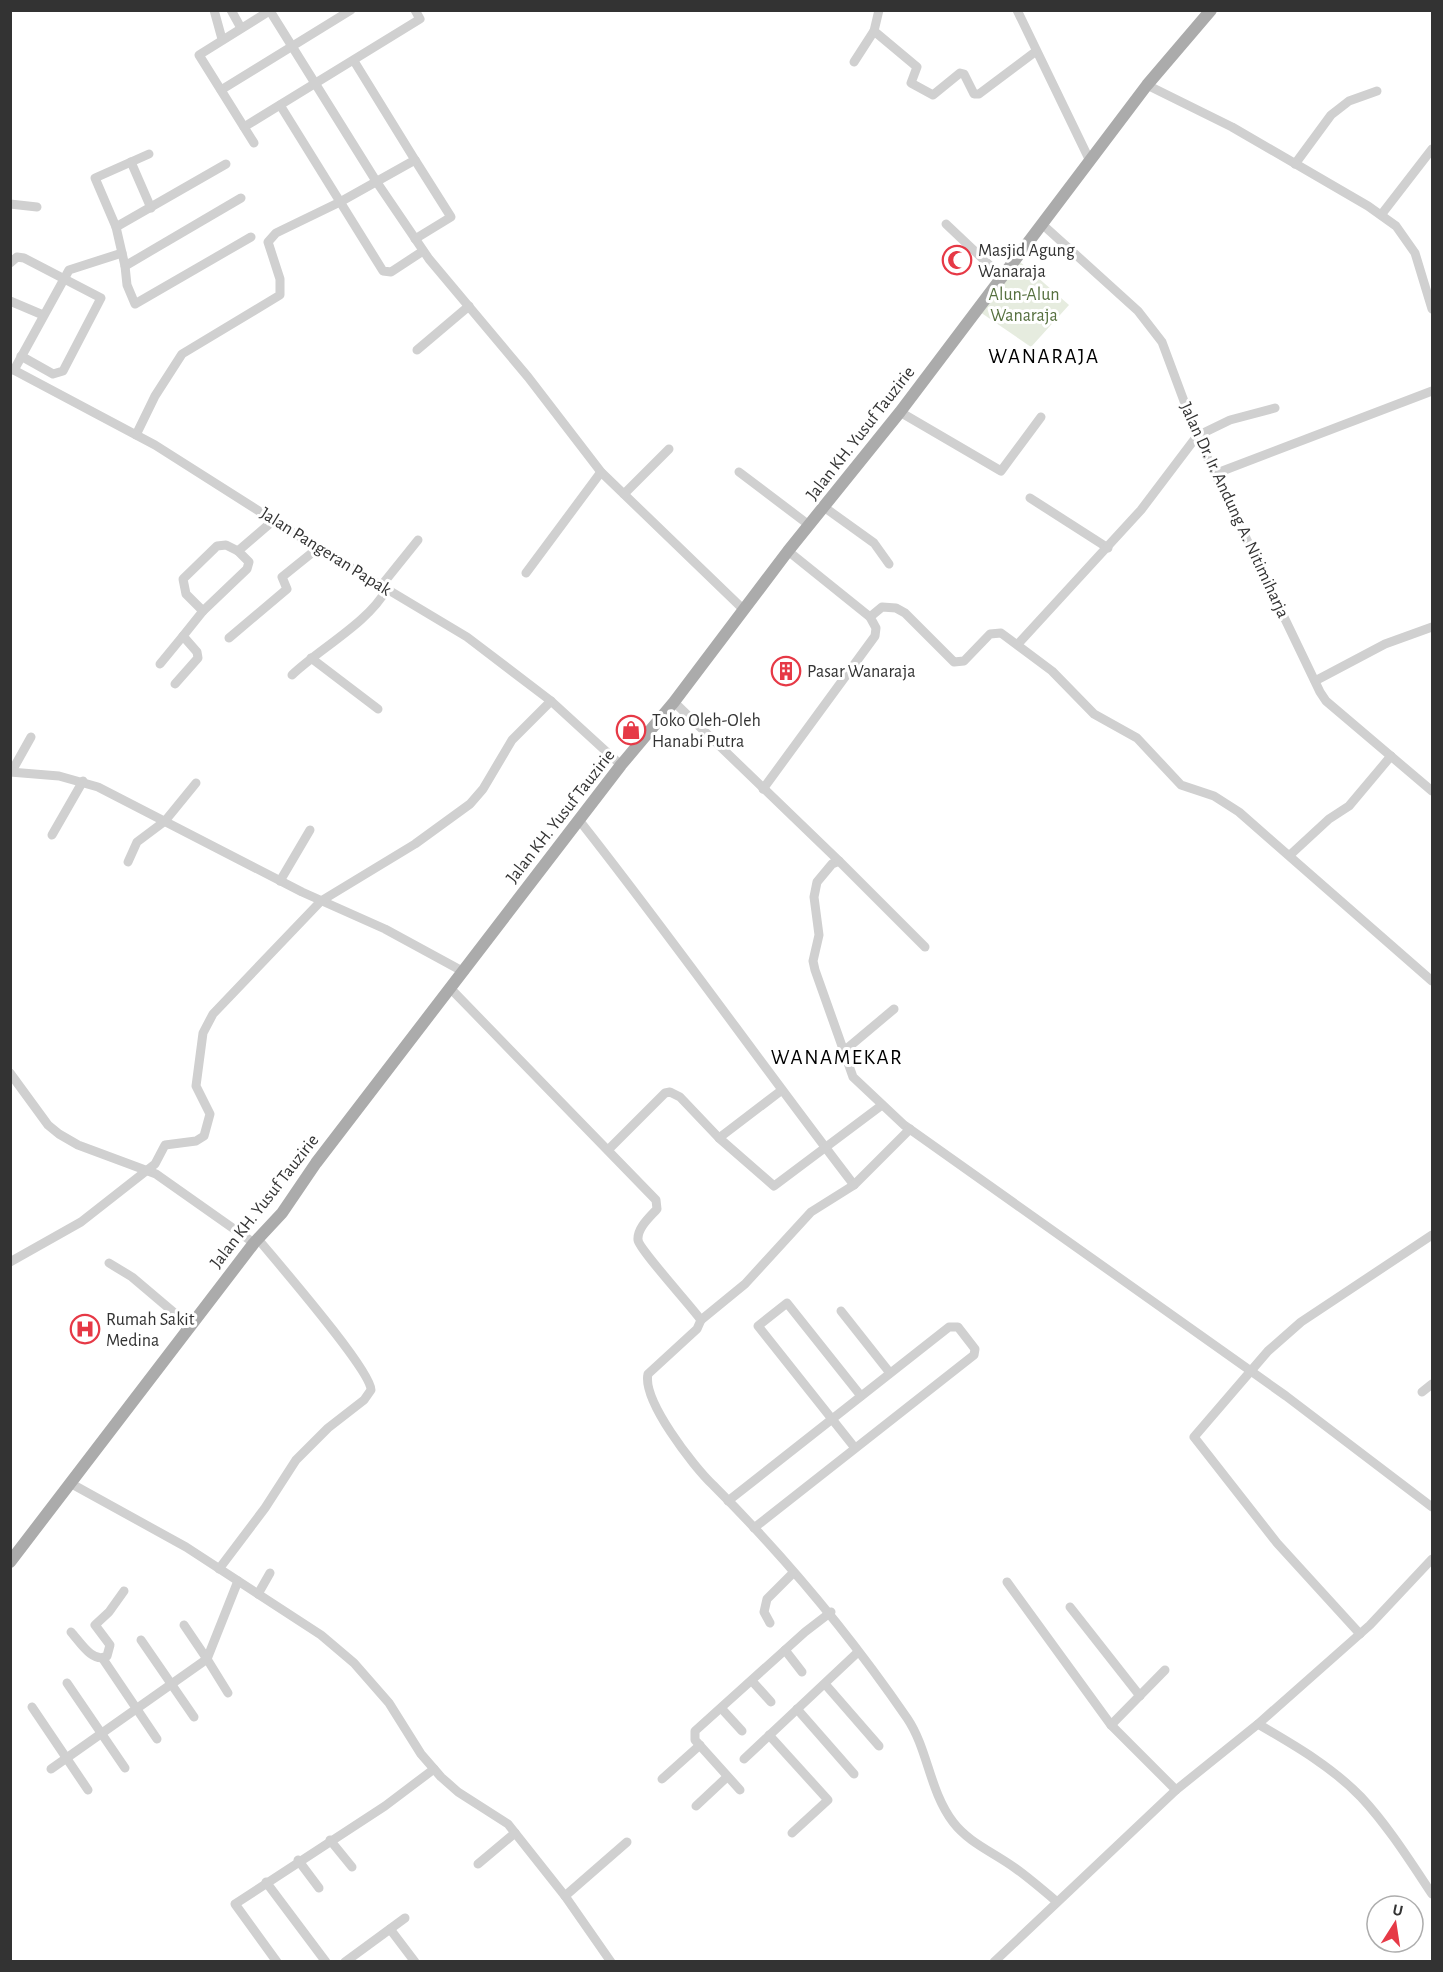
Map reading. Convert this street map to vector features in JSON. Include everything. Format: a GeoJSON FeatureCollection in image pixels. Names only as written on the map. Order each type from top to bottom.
{"type":"FeatureCollection","features":[{"type":"Feature","properties":{"kind":"main road","name":"Jalan KH. Yusuf Tauzirie"},"geometry":{"type":"LineString","coordinates":[[10,1562],[256,1241],[282,1213],[316,1163],[621,765],[674,702],[788,551],[900,412],[1147,85],[1211,10]]}},
{"type":"Feature","properties":{"kind":"street"},"geometry":{"type":"LineString","coordinates":[[214,10],[222,39]]}},
{"type":"Feature","properties":{"kind":"street"},"geometry":{"type":"LineString","coordinates":[[231,10],[241,28]]}},
{"type":"Feature","properties":{"kind":"street"},"geometry":{"type":"LineString","coordinates":[[220,90],[351,10]]}},
{"type":"Feature","properties":{"kind":"street"},"geometry":{"type":"LineString","coordinates":[[244,127],[420,19],[415,10]]}},
{"type":"Feature","properties":{"kind":"street"},"geometry":{"type":"LineString","coordinates":[[854,62],[874,31],[879,10]]}},
{"type":"Feature","properties":{"kind":"street"},"geometry":{"type":"LineString","coordinates":[[1017,10],[1035,52],[1090,161]]}},
{"type":"Feature","properties":{"kind":"street"},"geometry":{"type":"LineString","coordinates":[[254,143],[199,55],[270,11],[376,182],[423,251],[528,377],[602,472],[743,609]]}},
{"type":"Feature","properties":{"kind":"street"},"geometry":{"type":"LineString","coordinates":[[874,31],[917,67],[912,83],[933,95],[960,73],[964,74],[974,94],[979,94],[1035,52]]}},
{"type":"Feature","properties":{"kind":"street"},"geometry":{"type":"LineString","coordinates":[[354,61],[451,217],[415,239]]}},
{"type":"Feature","properties":{"kind":"street"},"geometry":{"type":"LineString","coordinates":[[1147,85],[1232,127],[1396,226],[1415,253],[1432,309]]}},
{"type":"Feature","properties":{"kind":"street"},"geometry":{"type":"LineString","coordinates":[[1295,164],[1331,115],[1349,100],[1377,92]]}},
{"type":"Feature","properties":{"kind":"street"},"geometry":{"type":"LineString","coordinates":[[280,105],[383,271],[391,273],[423,251]]}},
{"type":"Feature","properties":{"kind":"street"},"geometry":{"type":"LineString","coordinates":[[1381,215],[1432,149]]}},
{"type":"Feature","properties":{"kind":"street"},"geometry":{"type":"LineString","coordinates":[[148,154],[95,178],[116,227],[127,285],[135,304],[251,237]]}},
{"type":"Feature","properties":{"kind":"street"},"geometry":{"type":"LineString","coordinates":[[136,435],[155,396],[182,354],[280,295],[280,279],[268,242],[276,233],[340,202],[415,160]]}},
{"type":"Feature","properties":{"kind":"street"},"geometry":{"type":"LineString","coordinates":[[131,162],[151,208]]}},
{"type":"Feature","properties":{"kind":"street"},"geometry":{"type":"LineString","coordinates":[[116,227],[226,164]]}},
{"type":"Feature","properties":{"kind":"street"},"geometry":{"type":"LineString","coordinates":[[125,266],[241,198]]}},
{"type":"Feature","properties":{"kind":"street"},"geometry":{"type":"LineString","coordinates":[[10,204],[37,207]]}},
{"type":"Feature","properties":{"kind":"street"},"geometry":{"type":"LineString","coordinates":[[946,224],[1002,277]]}},
{"type":"Feature","properties":{"kind":"street","name":"Jalan Dr. Ir. Andung A. Nitimiharja"},"geometry":{"type":"LineString","coordinates":[[1043,225],[1122,295],[1162,342],[1197,435],[1217,473],[1302,660],[1326,701],[1432,791]]}},
{"type":"Feature","properties":{"kind":"street"},"geometry":{"type":"LineString","coordinates":[[12,369],[69,270],[122,253]]}},
{"type":"Feature","properties":{"kind":"street"},"geometry":{"type":"LineString","coordinates":[[10,263],[17,257],[24,258],[101,298],[66,366],[58,374],[53,374],[21,356]]}},
{"type":"Feature","properties":{"kind":"street"},"geometry":{"type":"LineString","coordinates":[[10,301],[43,315]]}},
{"type":"Feature","properties":{"kind":"street"},"geometry":{"type":"LineString","coordinates":[[417,350],[469,306]]}},
{"type":"Feature","properties":{"kind":"street","name":"Jalan Pangeran Papak"},"geometry":{"type":"LineString","coordinates":[[12,369],[136,435],[467,637],[551,701],[621,765]]}},
{"type":"Feature","properties":{"kind":"street"},"geometry":{"type":"LineString","coordinates":[[1217,473],[1432,391]]}},
{"type":"Feature","properties":{"kind":"street"},"geometry":{"type":"LineString","coordinates":[[1018,644],[1142,510],[1197,435],[1230,420],[1275,408]]}},
{"type":"Feature","properties":{"kind":"street"},"geometry":{"type":"LineString","coordinates":[[900,412],[1001,471],[1041,417]]}},
{"type":"Feature","properties":{"kind":"street"},"geometry":{"type":"LineString","coordinates":[[624,494],[669,449]]}},
{"type":"Feature","properties":{"kind":"street"},"geometry":{"type":"LineString","coordinates":[[526,573],[602,472]]}},
{"type":"Feature","properties":{"kind":"street"},"geometry":{"type":"LineString","coordinates":[[738,472],[809,525]]}},
{"type":"Feature","properties":{"kind":"street"},"geometry":{"type":"LineString","coordinates":[[1030,498],[1108,548]]}},
{"type":"Feature","properties":{"kind":"street"},"geometry":{"type":"LineString","coordinates":[[824,507],[874,543],[889,564]]}},
{"type":"Feature","properties":{"kind":"street"},"geometry":{"type":"LineString","coordinates":[[238,551],[274,520]]}},
{"type":"Feature","properties":{"kind":"street"},"geometry":{"type":"LineString","coordinates":[[292,675],[370,612],[418,540]]}},
{"type":"Feature","properties":{"kind":"street"},"geometry":{"type":"LineString","coordinates":[[160,664],[203,611],[249,567],[249,562],[238,551],[226,545],[217,546],[183,579],[186,594],[203,611]]}},
{"type":"Feature","properties":{"kind":"street"},"geometry":{"type":"LineString","coordinates":[[229,638],[287,590],[282,577],[318,548]]}},
{"type":"Feature","properties":{"kind":"street"},"geometry":{"type":"LineString","coordinates":[[763,789],[874,636],[876,628],[870,617],[788,551]]}},
{"type":"Feature","properties":{"kind":"street"},"geometry":{"type":"LineString","coordinates":[[870,617],[882,607],[896,608],[905,614],[949,659],[958,663],[964,662],[990,634],[995,632],[1006,634],[1052,671],[1094,714],[1137,738],[1181,785],[1226,803],[1290,855],[1432,981]]}},
{"type":"Feature","properties":{"kind":"street"},"geometry":{"type":"LineString","coordinates":[[1315,681],[1385,644],[1432,627]]}},
{"type":"Feature","properties":{"kind":"street"},"geometry":{"type":"LineString","coordinates":[[175,684],[198,658],[197,652],[183,636]]}},
{"type":"Feature","properties":{"kind":"street"},"geometry":{"type":"LineString","coordinates":[[311,658],[378,709]]}},
{"type":"Feature","properties":{"kind":"street"},"geometry":{"type":"LineString","coordinates":[[10,1262],[81,1222],[148,1171],[158,1161],[165,1145],[196,1141],[207,1131],[210,1111],[196,1086],[206,1024],[254,968],[321,901],[415,844],[470,804],[483,789],[512,740],[551,701]]}},
{"type":"Feature","properties":{"kind":"street"},"geometry":{"type":"LineString","coordinates":[[674,702],[925,947]]}},
{"type":"Feature","properties":{"kind":"street"},"geometry":{"type":"LineString","coordinates":[[31,737],[11,771],[83,781],[280,881],[385,929],[464,972]]}},
{"type":"Feature","properties":{"kind":"street"},"geometry":{"type":"LineString","coordinates":[[1290,855],[1329,819],[1349,806],[1391,756]]}},
{"type":"Feature","properties":{"kind":"street"},"geometry":{"type":"LineString","coordinates":[[52,835],[83,781]]}},
{"type":"Feature","properties":{"kind":"street"},"geometry":{"type":"LineString","coordinates":[[128,862],[137,842],[165,821],[196,783]]}},
{"type":"Feature","properties":{"kind":"street"},"geometry":{"type":"LineString","coordinates":[[579,820],[655,916],[692,970],[854,1185]]}},
{"type":"Feature","properties":{"kind":"street"},"geometry":{"type":"LineString","coordinates":[[280,881],[310,830]]}},
{"type":"Feature","properties":{"kind":"street"},"geometry":{"type":"LineString","coordinates":[[839,861],[828,869],[817,882],[814,897],[819,934],[813,961],[853,1077],[910,1129],[1251,1373],[1432,1507]]}},
{"type":"Feature","properties":{"kind":"street"},"geometry":{"type":"LineString","coordinates":[[451,989],[657,1203],[657,1209],[639,1234],[640,1248],[673,1283],[701,1320]]}},
{"type":"Feature","properties":{"kind":"street"},"geometry":{"type":"LineString","coordinates":[[844,1051],[894,1009]]}},
{"type":"Feature","properties":{"kind":"street"},"geometry":{"type":"LineString","coordinates":[[10,1073],[48,1125],[59,1134],[78,1145],[148,1171],[256,1241],[338,1337],[369,1380],[371,1390],[297,1460],[265,1508],[219,1569]]}},
{"type":"Feature","properties":{"kind":"street"},"geometry":{"type":"LineString","coordinates":[[719,1138],[782,1090]]}},
{"type":"Feature","properties":{"kind":"street"},"geometry":{"type":"LineString","coordinates":[[608,1150],[665,1093],[670,1092],[680,1097],[719,1138],[773,1186],[826,1149],[882,1105]]}},
{"type":"Feature","properties":{"kind":"street"},"geometry":{"type":"LineString","coordinates":[[910,1129],[854,1185],[810,1212],[745,1284],[701,1320],[697,1329],[650,1371],[647,1382],[666,1424],[687,1456],[831,1612],[909,1720],[933,1788],[953,1821],[971,1841],[1013,1867],[1057,1902]]}},
{"type":"Feature","properties":{"kind":"street"},"geometry":{"type":"LineString","coordinates":[[1360,1634],[1281,1549],[1195,1441],[1195,1434],[1268,1351],[1301,1322],[1432,1235]]}},
{"type":"Feature","properties":{"kind":"street"},"geometry":{"type":"LineString","coordinates":[[109,1263],[132,1277],[191,1327]]}},
{"type":"Feature","properties":{"kind":"street"},"geometry":{"type":"LineString","coordinates":[[855,1448],[758,1326],[787,1303],[861,1396]]}},
{"type":"Feature","properties":{"kind":"street"},"geometry":{"type":"LineString","coordinates":[[842,1311],[890,1373]]}},
{"type":"Feature","properties":{"kind":"street"},"geometry":{"type":"LineString","coordinates":[[728,1501],[890,1373],[954,1325],[958,1327],[975,1349],[968,1359],[754,1528]]}},
{"type":"Feature","properties":{"kind":"street"},"geometry":{"type":"LineString","coordinates":[[1422,1392],[1432,1384]]}},
{"type":"Feature","properties":{"kind":"street"},"geometry":{"type":"LineString","coordinates":[[70,1483],[186,1546],[321,1635],[354,1663],[388,1703],[434,1769],[458,1792],[508,1824],[565,1896],[611,1962]]}},
{"type":"Feature","properties":{"kind":"street"},"geometry":{"type":"LineString","coordinates":[[994,1962],[1176,1791],[1258,1724],[1360,1634],[1432,1559]]}},
{"type":"Feature","properties":{"kind":"street"},"geometry":{"type":"LineString","coordinates":[[258,1594],[270,1573]]}},
{"type":"Feature","properties":{"kind":"street"},"geometry":{"type":"LineString","coordinates":[[771,1623],[764,1612],[767,1599],[793,1573]]}},
{"type":"Feature","properties":{"kind":"street"},"geometry":{"type":"LineString","coordinates":[[51,1769],[207,1659],[238,1581]]}},
{"type":"Feature","properties":{"kind":"street"},"geometry":{"type":"LineString","coordinates":[[1006,1582],[1112,1725],[1176,1791]]}},
{"type":"Feature","properties":{"kind":"street"},"geometry":{"type":"LineString","coordinates":[[103,1659],[110,1653],[110,1645],[95,1625],[110,1611],[124,1591]]}},
{"type":"Feature","properties":{"kind":"street"},"geometry":{"type":"LineString","coordinates":[[1070,1607],[1140,1696]]}},
{"type":"Feature","properties":{"kind":"street"},"geometry":{"type":"LineString","coordinates":[[740,1790],[695,1740],[695,1731],[831,1612]]}},
{"type":"Feature","properties":{"kind":"street"},"geometry":{"type":"LineString","coordinates":[[184,1625],[228,1693]]}},
{"type":"Feature","properties":{"kind":"street"},"geometry":{"type":"LineString","coordinates":[[71,1632],[94,1657],[103,1659],[157,1738]]}},
{"type":"Feature","properties":{"kind":"street"},"geometry":{"type":"LineString","coordinates":[[141,1640],[194,1717]]}},
{"type":"Feature","properties":{"kind":"street"},"geometry":{"type":"LineString","coordinates":[[785,1650],[802,1672]]}},
{"type":"Feature","properties":{"kind":"street"},"geometry":{"type":"LineString","coordinates":[[744,1759],[858,1652]]}},
{"type":"Feature","properties":{"kind":"street"},"geometry":{"type":"LineString","coordinates":[[1112,1725],[1165,1670]]}},
{"type":"Feature","properties":{"kind":"street"},"geometry":{"type":"LineString","coordinates":[[752,1681],[771,1702]]}},
{"type":"Feature","properties":{"kind":"street"},"geometry":{"type":"LineString","coordinates":[[67,1683],[125,1768]]}},
{"type":"Feature","properties":{"kind":"street"},"geometry":{"type":"LineString","coordinates":[[825,1684],[879,1746]]}},
{"type":"Feature","properties":{"kind":"street"},"geometry":{"type":"LineString","coordinates":[[32,1707],[88,1790]]}},
{"type":"Feature","properties":{"kind":"street"},"geometry":{"type":"LineString","coordinates":[[721,1708],[742,1731]]}},
{"type":"Feature","properties":{"kind":"street"},"geometry":{"type":"LineString","coordinates":[[797,1709],[854,1774]]}},
{"type":"Feature","properties":{"kind":"street"},"geometry":{"type":"LineString","coordinates":[[1258,1724],[1325,1766],[1360,1797],[1399,1844],[1432,1894]]}},
{"type":"Feature","properties":{"kind":"street"},"geometry":{"type":"LineString","coordinates":[[770,1735],[828,1800],[792,1833]]}},
{"type":"Feature","properties":{"kind":"street"},"geometry":{"type":"LineString","coordinates":[[662,1779],[700,1745]]}},
{"type":"Feature","properties":{"kind":"street"},"geometry":{"type":"LineString","coordinates":[[277,1962],[235,1904],[298,1860],[384,1806],[434,1769]]}},
{"type":"Feature","properties":{"kind":"street"},"geometry":{"type":"LineString","coordinates":[[696,1806],[727,1776]]}},
{"type":"Feature","properties":{"kind":"street"},"geometry":{"type":"LineString","coordinates":[[478,1864],[515,1833]]}},
{"type":"Feature","properties":{"kind":"street"},"geometry":{"type":"LineString","coordinates":[[330,1840],[352,1867]]}},
{"type":"Feature","properties":{"kind":"street"},"geometry":{"type":"LineString","coordinates":[[565,1896],[627,1842]]}},
{"type":"Feature","properties":{"kind":"street"},"geometry":{"type":"LineString","coordinates":[[298,1860],[319,1888]]}},
{"type":"Feature","properties":{"kind":"street"},"geometry":{"type":"LineString","coordinates":[[266,1882],[326,1962]]}},
{"type":"Feature","properties":{"kind":"street"},"geometry":{"type":"LineString","coordinates":[[351,1960],[405,1918]]}},
{"type":"Feature","properties":{"kind":"street"},"geometry":{"type":"LineString","coordinates":[[390,1929],[415,1962]]}},
{"type":"Feature","properties":{"kind":"green space","name":"Alun-Alun Wanaraja"},"geometry":{"type":"Polygon","coordinates":[[[1019,261],[1069,305],[1031,347],[980,312],[1019,261]]]}},
{"type":"Feature","properties":{"kind":"place","name":"Masjid Agung Wanaraja"},"geometry":{"type":"Point","coordinates":[957,260]}},
{"type":"Feature","properties":{"kind":"place","name":"Pasar Wanaraja"},"geometry":{"type":"Point","coordinates":[786,671]}},
{"type":"Feature","properties":{"kind":"place","name":"Toko Oleh-Oleh Hanabi Putra"},"geometry":{"type":"Point","coordinates":[631,730]}},
{"type":"Feature","properties":{"kind":"place","name":"Rumah Sakit Medina"},"geometry":{"type":"Point","coordinates":[85,1329]}},
{"type":"Feature","properties":{"kind":"district","name":"WANARAJA"},"geometry":{"type":"Point","coordinates":[1044,356]}},
{"type":"Feature","properties":{"kind":"district","name":"WANAMEKAR"},"geometry":{"type":"Point","coordinates":[837,1057]}}]}
